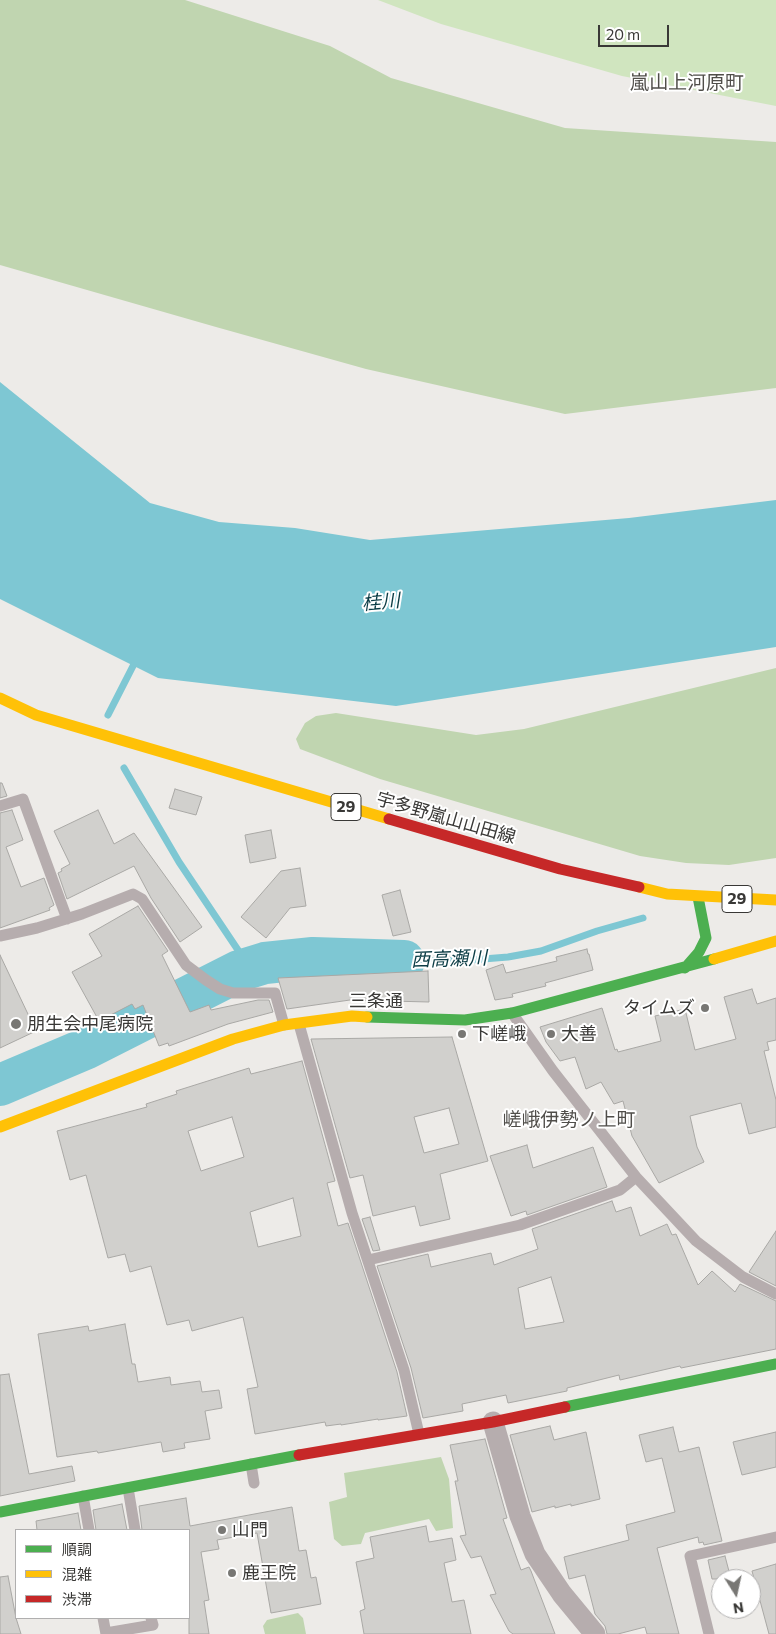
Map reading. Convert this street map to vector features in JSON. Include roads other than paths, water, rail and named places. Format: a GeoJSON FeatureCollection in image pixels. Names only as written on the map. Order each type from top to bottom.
{"type":"FeatureCollection","features":[{"type":"Feature","properties":{"kind":"main road","name":"宇多野嵐山山田線"},"geometry":{"type":"LineString","coordinates":[[0,698],[36,715],[85,730],[560,869],[667,894],[776,900]]}},
{"type":"Feature","properties":{"kind":"main road"},"geometry":{"type":"LineString","coordinates":[[685,968],[699,952],[706,938],[698,897]]}},
{"type":"Feature","properties":{"kind":"main road"},"geometry":{"type":"LineString","coordinates":[[685,968],[752,937]]}},
{"type":"Feature","properties":{"kind":"main road"},"geometry":{"type":"LineString","coordinates":[[685,968],[776,941]]}},
{"type":"Feature","properties":{"kind":"main road","name":"三条通"},"geometry":{"type":"LineString","coordinates":[[0,1127],[234,1039],[284,1025],[352,1016],[465,1020],[512,1013],[685,968]]}},
{"type":"Feature","properties":{"kind":"main road"},"geometry":{"type":"LineString","coordinates":[[0,1512],[128,1486],[253,1475],[419,1434],[493,1422],[776,1364]]}},
{"type":"Feature","properties":{"kind":"street"},"geometry":{"type":"LineString","coordinates":[[493,1422],[520,1516],[535,1554],[562,1594],[595,1634]]}},
{"type":"Feature","properties":{"kind":"lane"},"geometry":{"type":"LineString","coordinates":[[0,806],[24,799],[67,919]]}},
{"type":"Feature","properties":{"kind":"lane"},"geometry":{"type":"LineString","coordinates":[[0,936],[67,919],[133,894],[142,899],[186,965],[206,980],[233,993],[276,993],[284,1025]]}},
{"type":"Feature","properties":{"kind":"lane"},"geometry":{"type":"LineString","coordinates":[[512,1013],[553,1071],[636,1177],[696,1241],[743,1277],[776,1294]]}},
{"type":"Feature","properties":{"kind":"lane"},"geometry":{"type":"LineString","coordinates":[[299,1024],[352,1213],[404,1370],[419,1434]]}},
{"type":"Feature","properties":{"kind":"lane"},"geometry":{"type":"LineString","coordinates":[[368,1260],[520,1225],[620,1190],[636,1177]]}},
{"type":"Feature","properties":{"kind":"lane"},"geometry":{"type":"LineString","coordinates":[[128,1486],[136,1529]]}},
{"type":"Feature","properties":{"kind":"lane"},"geometry":{"type":"LineString","coordinates":[[83,1496],[89,1529]]}},
{"type":"Feature","properties":{"kind":"lane"},"geometry":{"type":"LineString","coordinates":[[709,1634],[690,1556],[776,1536]]}},
{"type":"Feature","properties":{"kind":"lane"},"geometry":{"type":"LineString","coordinates":[[103,1619],[106,1634],[153,1625],[151,1619]]}},
{"type":"Feature","properties":{"kind":"water","name":"桂川"},"geometry":{"type":"Polygon","coordinates":[[[0,382],[150,503],[219,522],[295,528],[370,540],[629,518],[776,500],[776,647],[396,706],[158,678],[0,599],[0,382]]]}},
{"type":"Feature","properties":{"kind":"waterway","name":"西高瀬川"},"geometry":{"type":"LineString","coordinates":[[108,715],[133,666]]}},
{"type":"Feature","properties":{"kind":"waterway","name":"西高瀬川"},"geometry":{"type":"LineString","coordinates":[[124,768],[179,862],[250,968]]}},
{"type":"Feature","properties":{"kind":"waterway","name":"西高瀬川"},"geometry":{"type":"LineString","coordinates":[[404,961],[471,960],[508,957],[541,951],[597,931],[643,918]]}},
{"type":"Feature","properties":{"kind":"waterway","name":"西高瀬川"},"geometry":{"type":"LineString","coordinates":[[0,1085],[85,1049],[239,971],[265,963],[313,958],[404,961]]}},
{"type":"Feature","properties":{"kind":"place","name":"タイムズ"},"geometry":{"type":"Point","coordinates":[705,1008]}},
{"type":"Feature","properties":{"kind":"place","name":"朋生会中尾病院"},"geometry":{"type":"Point","coordinates":[16,1024]}},
{"type":"Feature","properties":{"kind":"place","name":"下嵯峨"},"geometry":{"type":"Point","coordinates":[462,1034]}},
{"type":"Feature","properties":{"kind":"place","name":"大善"},"geometry":{"type":"Point","coordinates":[551,1034]}},
{"type":"Feature","properties":{"kind":"place","name":"山門"},"geometry":{"type":"Point","coordinates":[222,1530]}},
{"type":"Feature","properties":{"kind":"place","name":"鹿王院"},"geometry":{"type":"Point","coordinates":[232,1573]}},
{"type":"Feature","properties":{"kind":"district","name":"嵐山上河原町"},"geometry":{"type":"Point","coordinates":[687,83]}},
{"type":"Feature","properties":{"kind":"district","name":"嵯峨伊勢ノ上町"},"geometry":{"type":"Point","coordinates":[569,1120]}}]}
